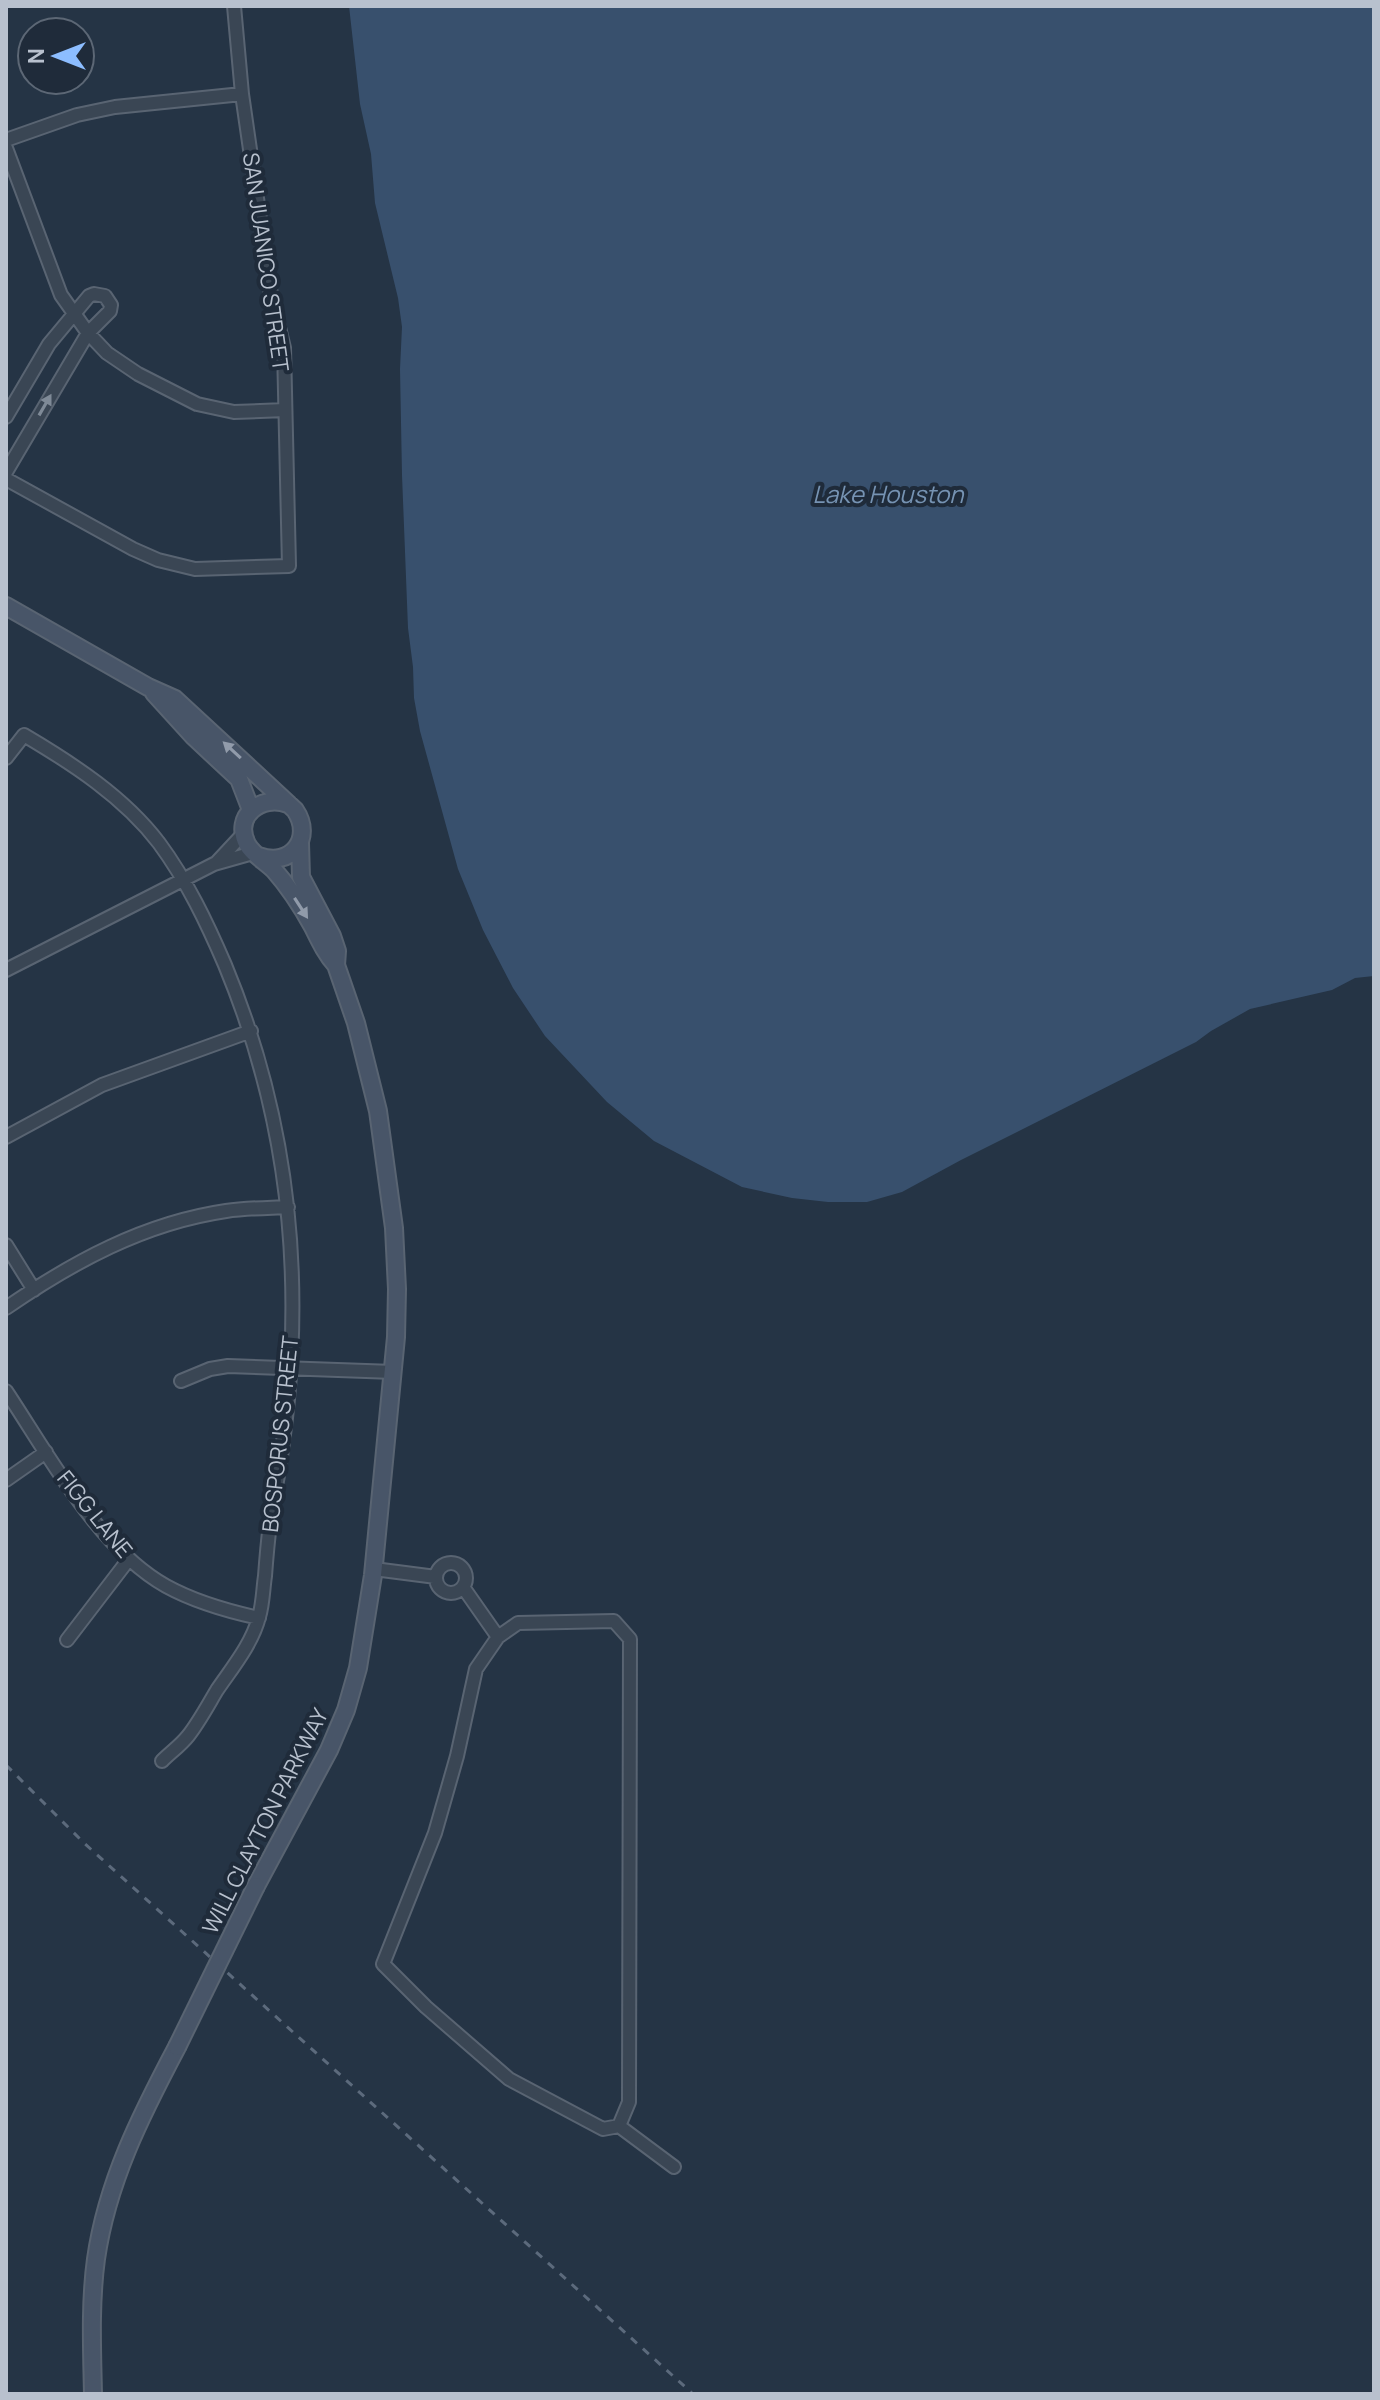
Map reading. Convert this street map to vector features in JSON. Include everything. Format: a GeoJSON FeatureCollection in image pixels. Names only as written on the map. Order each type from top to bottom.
{"type":"FeatureCollection","features":[{"type":"Feature","properties":{"kind":"street","name":"SAN JUANICO STREET"},"geometry":{"type":"LineString","coordinates":[[6,479],[158,560],[195,569],[289,566],[284,348],[271,295],[242,94],[234,6]]}},
{"type":"Feature","properties":{"kind":"street"},"geometry":{"type":"LineString","coordinates":[[6,140],[77,115],[115,107],[242,94]]}},
{"type":"Feature","properties":{"kind":"street"},"geometry":{"type":"LineString","coordinates":[[6,148],[61,295],[88,333],[107,353],[138,374],[197,404],[234,412],[285,410]]}},
{"type":"Feature","properties":{"kind":"street"},"geometry":{"type":"LineString","coordinates":[[6,417],[49,344],[73,314],[94,294],[100,293],[109,300],[110,311],[88,333],[6,472]]}},
{"type":"Feature","properties":{"kind":"street"},"geometry":{"type":"LineString","coordinates":[[6,606],[148,687],[175,699],[300,817],[300,843],[282,858],[274,860],[256,854],[214,864]]}},
{"type":"Feature","properties":{"kind":"street"},"geometry":{"type":"LineString","coordinates":[[148,687],[194,737],[239,779],[251,810]]}},
{"type":"Feature","properties":{"kind":"street","name":"BOSPORUS STREET"},"geometry":{"type":"LineString","coordinates":[[6,758],[24,735],[63,758],[129,810],[159,842],[185,881],[209,929],[251,1031],[276,1131],[288,1207],[293,1283],[292,1367],[259,1618],[247,1645],[187,1738],[162,1761]]}},
{"type":"Feature","properties":{"kind":"street"},"geometry":{"type":"LineString","coordinates":[[256,854],[244,833],[244,824],[251,810],[271,800],[288,804]]}},
{"type":"Feature","properties":{"kind":"street"},"geometry":{"type":"LineString","coordinates":[[6,970],[185,881],[214,864],[244,833]]}},
{"type":"Feature","properties":{"kind":"street","name":"WILL CLAYTON PARKWAY"},"geometry":{"type":"LineString","coordinates":[[93,2394],[92,2302],[96,2259],[104,2218],[130,2141],[256,1886],[329,1750],[346,1710],[367,1624],[394,1372],[397,1289],[388,1173],[369,1067],[336,965],[337,951],[332,936],[301,877],[300,843]]}},
{"type":"Feature","properties":{"kind":"street","name":"WILL CLAYTON PARKWAY"},"geometry":{"type":"LineString","coordinates":[[256,854],[296,899],[328,957],[336,965]]}},
{"type":"Feature","properties":{"kind":"street"},"geometry":{"type":"LineString","coordinates":[[6,1137],[102,1085],[251,1031]]}},
{"type":"Feature","properties":{"kind":"street"},"geometry":{"type":"LineString","coordinates":[[6,1308],[71,1265],[113,1244],[162,1226],[226,1211],[288,1207]]}},
{"type":"Feature","properties":{"kind":"street"},"geometry":{"type":"LineString","coordinates":[[6,1245],[34,1290]]}},
{"type":"Feature","properties":{"kind":"street"},"geometry":{"type":"LineString","coordinates":[[181,1381],[210,1369],[228,1366],[394,1372]]}},
{"type":"Feature","properties":{"kind":"street","name":"FIGG LANE"},"geometry":{"type":"LineString","coordinates":[[6,1391],[101,1528],[129,1559],[166,1586],[199,1601],[259,1618]]}},
{"type":"Feature","properties":{"kind":"street"},"geometry":{"type":"LineString","coordinates":[[6,1480],[46,1452]]}},
{"type":"Feature","properties":{"kind":"street"},"geometry":{"type":"LineString","coordinates":[[67,1640],[129,1559]]}},
{"type":"Feature","properties":{"kind":"street"},"geometry":{"type":"LineString","coordinates":[[449,1563],[459,1565],[466,1578],[463,1587],[455,1592],[446,1592],[439,1586],[436,1577],[440,1567],[449,1563]]}},
{"type":"Feature","properties":{"kind":"street"},"geometry":{"type":"LineString","coordinates":[[374,1569],[436,1577]]}},
{"type":"Feature","properties":{"kind":"street"},"geometry":{"type":"LineString","coordinates":[[463,1587],[498,1637]]}},
{"type":"Feature","properties":{"kind":"street"},"geometry":{"type":"LineString","coordinates":[[619,2126],[629,2102],[630,1639],[614,1621],[518,1623],[498,1637],[476,1669],[457,1756],[435,1833],[383,1964],[426,2007],[509,2079],[603,2129],[619,2126],[674,2167]]}},
{"type":"Feature","properties":{"kind":"water","name":"Lake Houston"},"geometry":{"type":"Polygon","coordinates":[[[349,6],[1374,6],[1374,976],[1355,978],[1332,990],[1250,1009],[1196,1042],[902,1192],[867,1202],[792,1198],[742,1187],[654,1141],[607,1102],[545,1036],[513,988],[483,930],[458,869],[420,731],[408,628],[402,475],[402,327],[375,203],[371,154],[360,104],[349,6]]]}},
{"type":"Feature","properties":{"kind":"railway"},"geometry":{"type":"LineString","coordinates":[[6,1765],[84,1843],[693,2394]]}}]}
